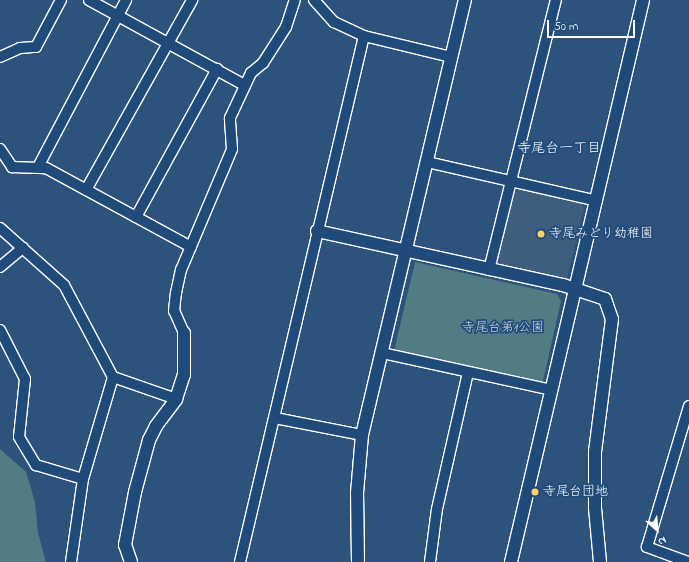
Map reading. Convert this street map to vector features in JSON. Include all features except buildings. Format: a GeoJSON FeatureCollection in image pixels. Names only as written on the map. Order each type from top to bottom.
{"type":"FeatureCollection","features":[{"type":"Feature","properties":{"kind":"street"},"geometry":{"type":"LineString","coordinates":[[0,57],[20,48],[36,47],[61,0]]}},
{"type":"Feature","properties":{"kind":"street"},"geometry":{"type":"LineString","coordinates":[[89,0],[244,85]]}},
{"type":"Feature","properties":{"kind":"street"},"geometry":{"type":"LineString","coordinates":[[38,167],[126,0]]}},
{"type":"Feature","properties":{"kind":"street"},"geometry":{"type":"LineString","coordinates":[[86,190],[192,0]]}},
{"type":"Feature","properties":{"kind":"street"},"geometry":{"type":"LineString","coordinates":[[131,562],[125,545],[135,492],[149,440],[156,426],[176,398],[184,375],[184,333],[174,311],[181,270],[210,206],[232,149],[230,118],[244,85],[251,73],[263,63],[286,27],[295,0]]}},
{"type":"Feature","properties":{"kind":"street"},"geometry":{"type":"LineString","coordinates":[[314,0],[334,22],[364,36],[451,57]]}},
{"type":"Feature","properties":{"kind":"street"},"geometry":{"type":"LineString","coordinates":[[358,562],[357,493],[362,436],[465,0]]}},
{"type":"Feature","properties":{"kind":"street"},"geometry":{"type":"LineString","coordinates":[[489,270],[556,0]]}},
{"type":"Feature","properties":{"kind":"street"},"geometry":{"type":"LineString","coordinates":[[511,562],[643,0]]}},
{"type":"Feature","properties":{"kind":"street"},"geometry":{"type":"LineString","coordinates":[[240,562],[364,36]]}},
{"type":"Feature","properties":{"kind":"street"},"geometry":{"type":"LineString","coordinates":[[136,217],[217,69]]}},
{"type":"Feature","properties":{"kind":"street"},"geometry":{"type":"LineString","coordinates":[[0,149],[12,167],[46,168],[191,247]]}},
{"type":"Feature","properties":{"kind":"street"},"geometry":{"type":"LineString","coordinates":[[427,162],[596,201]]}},
{"type":"Feature","properties":{"kind":"street"},"geometry":{"type":"LineString","coordinates":[[0,228],[64,285],[113,377],[176,398]]}},
{"type":"Feature","properties":{"kind":"street"},"geometry":{"type":"LineString","coordinates":[[317,232],[574,289],[605,299],[612,319],[595,451],[595,508],[600,562]]}},
{"type":"Feature","properties":{"kind":"street"},"geometry":{"type":"LineString","coordinates":[[0,267],[23,248]]}},
{"type":"Feature","properties":{"kind":"street"},"geometry":{"type":"LineString","coordinates":[[0,330],[25,379],[19,437],[36,465],[83,479]]}},
{"type":"Feature","properties":{"kind":"street"},"geometry":{"type":"LineString","coordinates":[[382,353],[551,390]]}},
{"type":"Feature","properties":{"kind":"street"},"geometry":{"type":"LineString","coordinates":[[430,562],[437,509],[468,372]]}},
{"type":"Feature","properties":{"kind":"street"},"geometry":{"type":"LineString","coordinates":[[71,562],[83,479],[113,377]]}},
{"type":"Feature","properties":{"kind":"street"},"geometry":{"type":"LineString","coordinates":[[688,562],[646,547],[689,406]]}},
{"type":"Feature","properties":{"kind":"street"},"geometry":{"type":"LineString","coordinates":[[275,418],[362,436]]}},
{"type":"Feature","properties":{"kind":"shaded area","name":"寺尾みどり幼稚園"},"geometry":{"type":"Polygon","coordinates":[[[519,189],[581,203],[584,208],[567,278],[562,280],[501,265],[498,260],[514,192],[519,189]]]}},
{"type":"Feature","properties":{"kind":"green space","name":"寺尾台第1公園"},"geometry":{"type":"Polygon","coordinates":[[[415,262],[557,294],[561,301],[543,381],[540,383],[397,350],[395,347],[415,262]]]}},
{"type":"Feature","properties":{"kind":"green space"},"geometry":{"type":"Polygon","coordinates":[[[0,449],[26,472],[35,502],[38,533],[46,562],[0,562],[0,449]]]}},
{"type":"Feature","properties":{"kind":"place","name":"寺尾みどり幼稚園"},"geometry":{"type":"Point","coordinates":[541,234]}},
{"type":"Feature","properties":{"kind":"place","name":"寺尾台団地"},"geometry":{"type":"Point","coordinates":[535,492]}},
{"type":"Feature","properties":{"kind":"district","name":"寺尾台一丁目"},"geometry":{"type":"Point","coordinates":[559,149]}}]}
